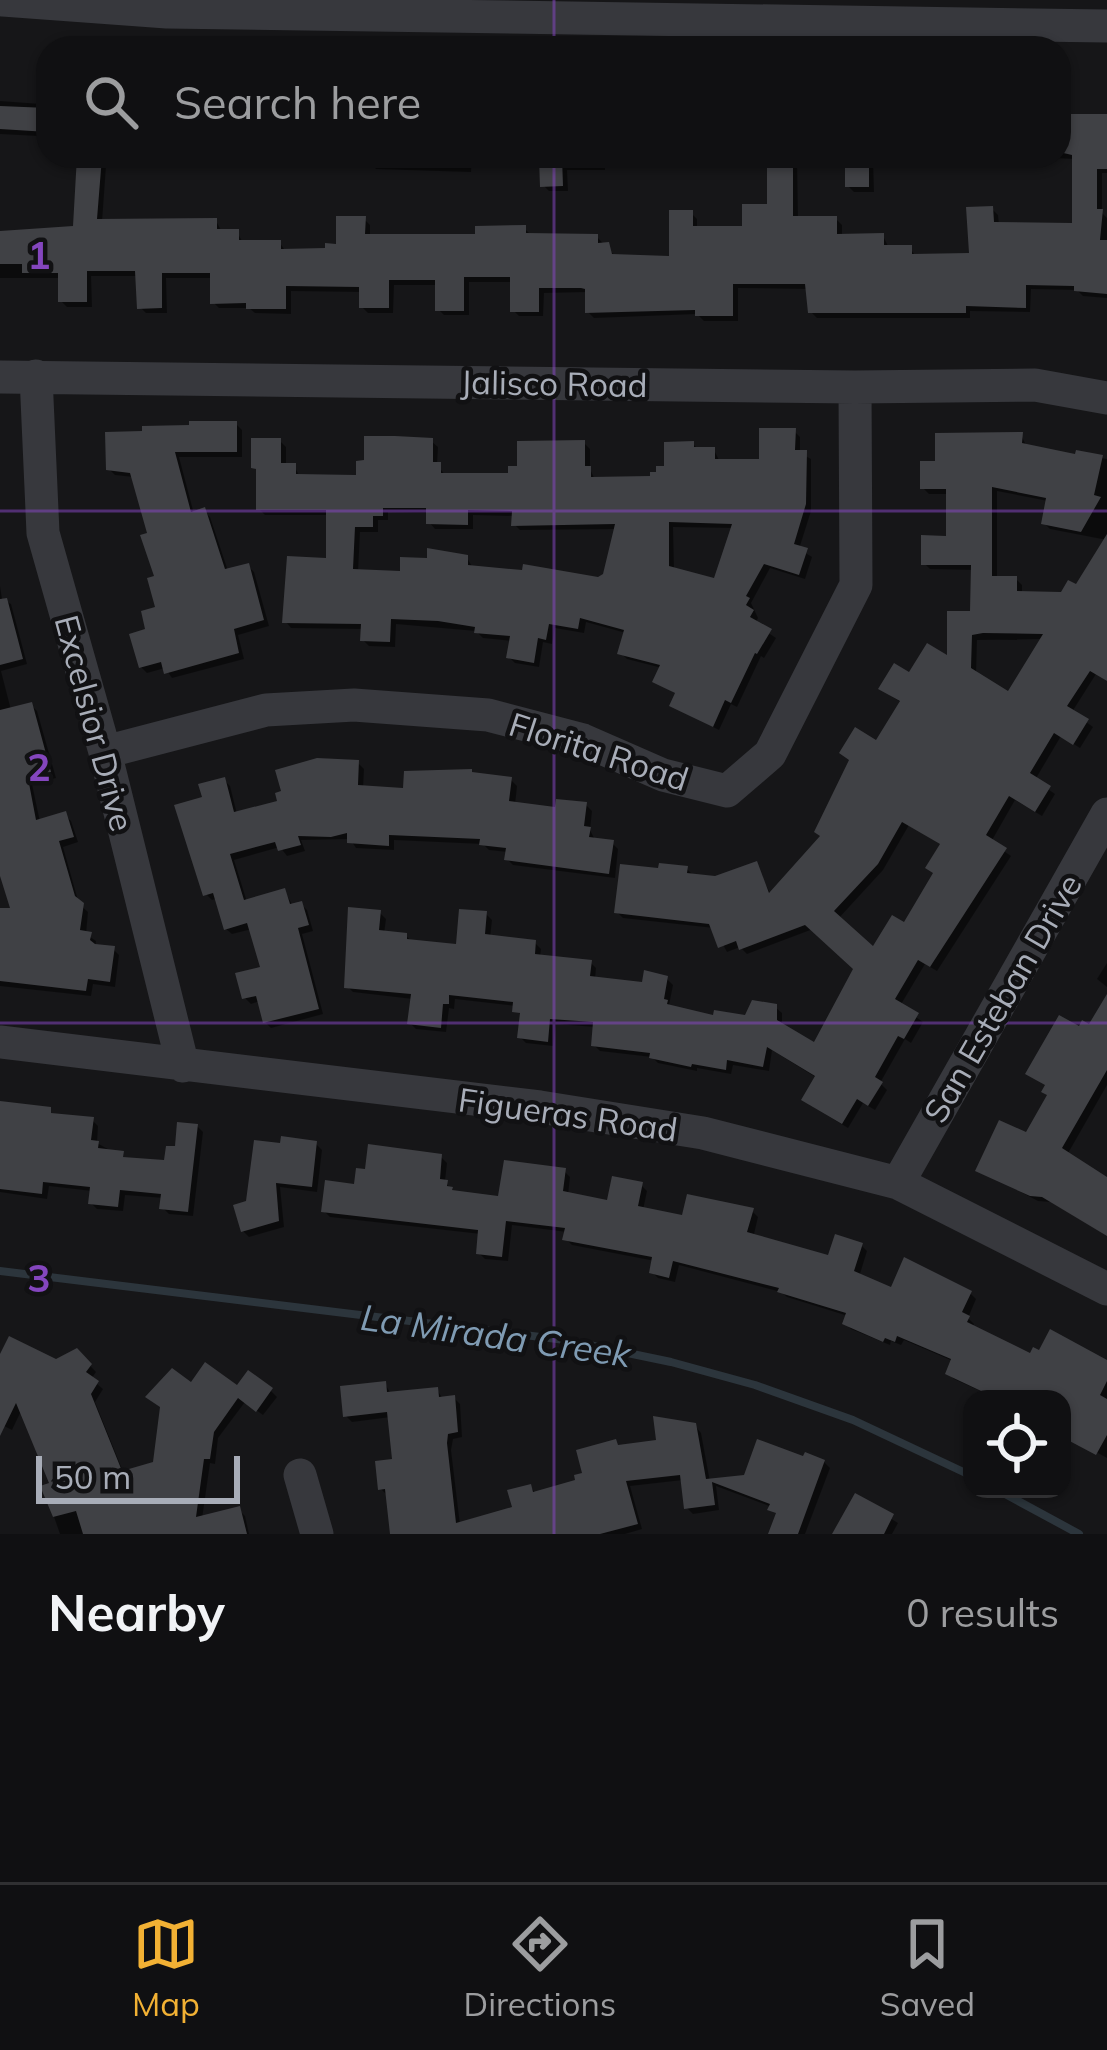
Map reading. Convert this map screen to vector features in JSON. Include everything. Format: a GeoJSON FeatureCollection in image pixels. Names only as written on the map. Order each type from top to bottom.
{"type":"FeatureCollection","features":[{"type":"Feature","properties":{"kind":"street"},"geometry":{"type":"LineString","coordinates":[[3,0],[167,12],[1107,26]]}},
{"type":"Feature","properties":{"kind":"street","name":"Jalisco Road"},"geometry":{"type":"LineString","coordinates":[[0,376],[1035,385],[1107,398]]}},
{"type":"Feature","properties":{"kind":"street","name":"Excelsior Drive"},"geometry":{"type":"LineString","coordinates":[[35,376],[44,533],[105,752],[183,1066]]}},
{"type":"Feature","properties":{"kind":"street","name":"Florita Road"},"geometry":{"type":"LineString","coordinates":[[105,752],[266,710],[354,705],[488,715],[584,740],[663,775],[728,791],[770,754],[856,585],[855,387]]}},
{"type":"Feature","properties":{"kind":"street","name":"San Esteban Drive"},"geometry":{"type":"LineString","coordinates":[[898,1183],[1107,814]]}},
{"type":"Feature","properties":{"kind":"street","name":"Figueras Road"},"geometry":{"type":"LineString","coordinates":[[0,1042],[563,1110],[703,1133],[898,1183],[1107,1289]]}},
{"type":"Feature","properties":{"kind":"street"},"geometry":{"type":"LineString","coordinates":[[300,1475],[316,1534]]}},
{"type":"Feature","properties":{"kind":"building"},"geometry":{"type":"Polygon","coordinates":[[[0,106],[36,108],[36,131],[0,129],[0,106]]]}},
{"type":"Feature","properties":{"kind":"building"},"geometry":{"type":"Polygon","coordinates":[[[1071,114],[1107,114],[1107,169],[1097,169],[1097,209],[1103,209],[1100,240],[1107,240],[1107,294],[1074,291],[1074,286],[1026,285],[1026,308],[966,306],[966,313],[808,313],[805,284],[733,284],[733,316],[695,316],[695,310],[585,313],[585,289],[581,288],[539,288],[539,312],[510,312],[510,277],[464,277],[464,311],[435,311],[435,280],[389,280],[389,308],[359,308],[359,287],[286,286],[286,309],[246,309],[246,303],[210,304],[210,273],[162,273],[162,308],[137,309],[135,271],[87,271],[87,302],[58,302],[58,273],[22,273],[22,264],[0,264],[0,231],[73,226],[76,168],[101,168],[97,219],[217,218],[217,229],[239,229],[239,240],[281,240],[281,249],[336,244],[336,216],[366,216],[365,234],[475,234],[475,226],[526,225],[526,233],[598,234],[598,243],[609,242],[612,254],[669,256],[669,210],[693,210],[693,226],[742,226],[742,204],[767,204],[767,168],[793,168],[793,216],[837,216],[837,234],[884,233],[884,245],[912,245],[912,254],[969,253],[966,207],[993,206],[994,222],[1072,223],[1071,114]]]}},
{"type":"Feature","properties":{"kind":"building"},"geometry":{"type":"Polygon","coordinates":[[[539,168],[562,168],[563,186],[540,187],[539,168]]]}},
{"type":"Feature","properties":{"kind":"building"},"geometry":{"type":"Polygon","coordinates":[[[845,168],[869,168],[869,187],[845,187],[845,168]]]}},
{"type":"Feature","properties":{"kind":"building"},"geometry":{"type":"Polygon","coordinates":[[[189,421],[237,421],[237,452],[175,452],[191,512],[205,507],[225,569],[249,563],[264,620],[234,629],[239,653],[164,674],[161,662],[139,668],[129,634],[145,629],[141,611],[155,607],[147,578],[154,576],[140,535],[147,533],[130,473],[106,470],[105,432],[189,425],[189,421]]]}},
{"type":"Feature","properties":{"kind":"building"},"geometry":{"type":"Polygon","coordinates":[[[759,428],[796,428],[795,450],[807,450],[806,504],[794,544],[808,548],[799,575],[764,564],[746,596],[750,598],[746,605],[754,610],[750,617],[772,629],[731,703],[725,700],[713,727],[669,706],[675,693],[652,682],[660,665],[617,654],[624,630],[580,618],[578,629],[549,624],[546,640],[538,638],[534,663],[506,658],[510,636],[474,633],[475,627],[438,621],[391,619],[390,642],[360,641],[361,624],[282,623],[287,556],[326,558],[326,510],[256,510],[251,438],[281,438],[281,463],[296,463],[296,474],[356,475],[356,461],[364,460],[364,436],[433,438],[433,462],[441,462],[441,473],[508,473],[508,466],[517,466],[517,441],[585,440],[585,466],[591,466],[591,477],[650,476],[656,466],[664,466],[664,442],[694,441],[694,447],[715,447],[715,459],[759,459],[759,428]],[[383,508],[383,516],[373,516],[373,527],[355,527],[353,569],[400,571],[400,557],[427,558],[427,548],[468,555],[468,565],[522,570],[523,564],[598,577],[603,574],[615,524],[511,526],[512,511],[468,510],[468,525],[426,524],[426,508],[383,508]],[[669,522],[669,566],[714,578],[732,524],[669,522]]]}},
{"type":"Feature","properties":{"kind":"building"},"geometry":{"type":"Polygon","coordinates":[[[1023,432],[1022,443],[1103,455],[1094,495],[1101,497],[1081,532],[1041,524],[1046,498],[992,487],[992,576],[1017,576],[1017,591],[1061,592],[1068,580],[1076,584],[1107,534],[1107,681],[1090,671],[1067,706],[1089,719],[1073,745],[1054,733],[1030,773],[1051,786],[1035,812],[1009,796],[986,835],[1007,848],[930,967],[918,960],[895,999],[919,1013],[904,1039],[898,1036],[875,1077],[883,1082],[868,1106],[857,1099],[842,1124],[801,1100],[815,1076],[767,1047],[763,1067],[727,1060],[726,1070],[691,1067],[649,1058],[650,1053],[591,1046],[593,1022],[550,1019],[548,1042],[517,1038],[520,1013],[512,1012],[513,1002],[449,995],[449,1004],[443,1004],[441,1028],[407,1024],[411,994],[344,988],[348,907],[381,910],[379,930],[407,933],[407,939],[456,944],[459,909],[487,911],[485,934],[536,940],[535,954],[592,960],[590,976],[642,982],[644,970],[668,976],[667,1004],[713,1015],[714,1010],[745,1015],[752,1000],[777,1004],[777,1020],[814,1042],[853,969],[805,925],[739,950],[736,941],[718,948],[709,924],[614,913],[620,864],[688,866],[687,873],[715,876],[757,861],[769,893],[820,836],[814,832],[849,760],[839,753],[855,727],[876,740],[900,701],[878,689],[894,663],[909,672],[927,643],[947,655],[947,611],[970,611],[971,565],[921,565],[921,535],[946,536],[946,489],[920,489],[920,461],[935,461],[935,433],[1023,432]],[[1043,634],[972,635],[971,668],[1008,691],[1043,634]],[[902,822],[878,864],[834,911],[873,946],[892,915],[904,922],[933,873],[925,868],[940,844],[902,822]]]}},
{"type":"Feature","properties":{"kind":"building"},"geometry":{"type":"Polygon","coordinates":[[[7,598],[23,659],[0,665],[0,599],[7,598]]]}},
{"type":"Feature","properties":{"kind":"building"},"geometry":{"type":"Polygon","coordinates":[[[32,702],[51,772],[28,778],[36,820],[66,811],[74,837],[59,841],[75,896],[84,903],[80,930],[92,932],[90,940],[95,944],[115,946],[110,982],[88,979],[86,991],[0,981],[0,908],[10,908],[0,876],[0,710],[32,702]]]}},
{"type":"Feature","properties":{"kind":"building"},"geometry":{"type":"Polygon","coordinates":[[[317,758],[359,760],[358,785],[403,788],[404,771],[472,769],[512,777],[509,801],[555,807],[556,799],[587,802],[584,826],[591,827],[589,837],[614,840],[609,874],[504,860],[506,848],[479,845],[480,839],[389,835],[389,846],[347,843],[347,833],[298,836],[301,845],[278,851],[275,842],[230,854],[244,900],[285,888],[290,904],[302,901],[309,925],[298,928],[319,1009],[263,1023],[256,996],[242,999],[235,973],[260,967],[247,923],[224,930],[213,893],[203,896],[174,805],[202,797],[198,784],[225,777],[234,812],[277,801],[275,793],[281,791],[275,770],[317,758]]]}},
{"type":"Feature","properties":{"kind":"building"},"geometry":{"type":"Polygon","coordinates":[[[1107,994],[1107,1070],[1062,1148],[1107,1177],[1107,1236],[1042,1197],[975,1171],[999,1120],[1026,1132],[1047,1095],[1041,1092],[1045,1085],[1025,1074],[1059,1015],[1079,1026],[1082,1020],[1089,1024],[1107,994]]]}},
{"type":"Feature","properties":{"kind":"building"},"geometry":{"type":"Polygon","coordinates":[[[0,1101],[94,1117],[91,1140],[99,1141],[98,1148],[124,1151],[123,1157],[164,1160],[166,1146],[175,1146],[177,1122],[198,1124],[188,1212],[159,1209],[161,1194],[120,1190],[118,1207],[88,1204],[90,1187],[43,1182],[42,1194],[0,1189],[0,1101]]]}},
{"type":"Feature","properties":{"kind":"building"},"geometry":{"type":"Polygon","coordinates":[[[281,1136],[317,1141],[312,1187],[276,1183],[279,1221],[241,1232],[233,1205],[246,1201],[254,1140],[280,1143],[281,1136]]]}},
{"type":"Feature","properties":{"kind":"building"},"geometry":{"type":"Polygon","coordinates":[[[368,1144],[442,1154],[440,1179],[448,1180],[452,1190],[498,1196],[504,1160],[566,1168],[563,1191],[607,1200],[612,1176],[643,1182],[638,1206],[682,1215],[687,1194],[754,1208],[747,1232],[828,1255],[835,1234],[863,1243],[854,1271],[891,1287],[904,1257],[972,1291],[962,1312],[970,1316],[967,1322],[1030,1353],[1033,1347],[1039,1350],[1050,1329],[1107,1360],[1107,1381],[1100,1395],[1107,1399],[1107,1435],[1096,1455],[1071,1442],[1071,1390],[979,1390],[945,1374],[951,1359],[897,1336],[895,1342],[885,1338],[883,1342],[842,1324],[846,1313],[777,1292],[779,1288],[673,1261],[669,1278],[649,1273],[652,1257],[562,1240],[565,1228],[506,1221],[502,1257],[476,1254],[478,1230],[321,1212],[325,1180],[354,1184],[356,1168],[365,1169],[368,1144]]]}},
{"type":"Feature","properties":{"kind":"building"},"geometry":{"type":"Polygon","coordinates":[[[9,1336],[56,1359],[77,1348],[92,1364],[86,1372],[99,1381],[91,1394],[122,1471],[153,1462],[160,1407],[145,1397],[172,1368],[191,1382],[205,1362],[237,1385],[248,1370],[273,1388],[256,1412],[238,1398],[214,1432],[210,1459],[204,1459],[196,1517],[240,1506],[247,1534],[83,1534],[76,1511],[53,1517],[40,1486],[49,1483],[16,1403],[0,1436],[0,1354],[9,1336]]]}},
{"type":"Feature","properties":{"kind":"building"},"geometry":{"type":"Polygon","coordinates":[[[386,1381],[387,1392],[438,1387],[439,1397],[455,1395],[458,1432],[448,1434],[447,1443],[456,1523],[512,1507],[507,1490],[531,1484],[533,1492],[575,1480],[574,1475],[582,1473],[576,1450],[616,1439],[618,1445],[656,1440],[653,1416],[696,1423],[706,1479],[744,1475],[757,1439],[825,1460],[798,1534],[768,1534],[776,1513],[767,1510],[770,1504],[712,1482],[715,1505],[684,1509],[680,1475],[626,1481],[638,1524],[600,1534],[390,1534],[385,1489],[378,1490],[375,1461],[392,1459],[387,1412],[343,1417],[340,1386],[386,1381]]]}},
{"type":"Feature","properties":{"kind":"building"},"geometry":{"type":"Polygon","coordinates":[[[855,1493],[894,1514],[884,1534],[832,1534],[855,1493]]]}},
{"type":"Feature","properties":{"kind":"waterway","name":"La Mirada Creek"},"geometry":{"type":"LineString","coordinates":[[0,1271],[565,1340],[671,1362],[853,1420],[963,1472]]}},
{"type":"Feature","properties":{"kind":"waterway","name":"La Mirada Creek"},"geometry":{"type":"LineString","coordinates":[[1013,1498],[1079,1534]]}}]}
